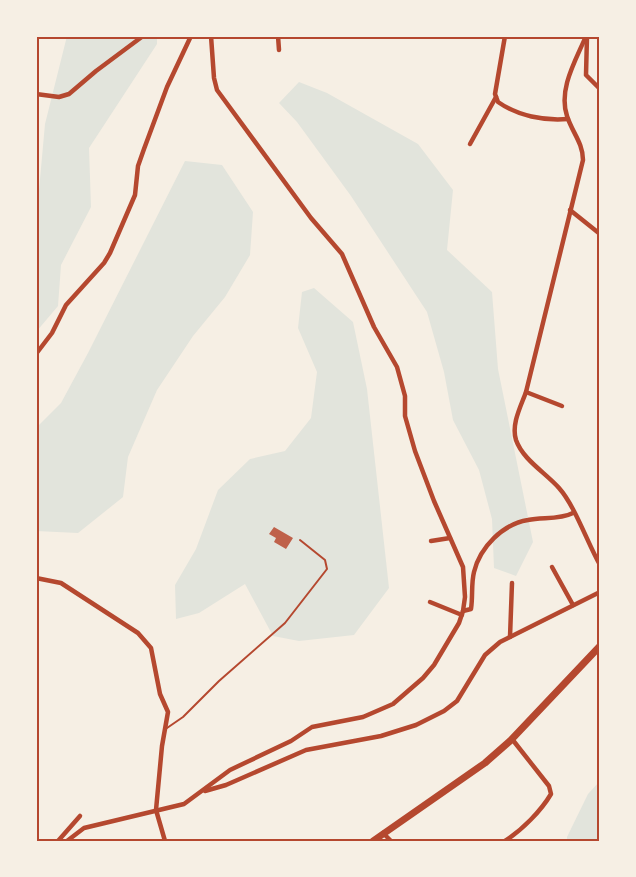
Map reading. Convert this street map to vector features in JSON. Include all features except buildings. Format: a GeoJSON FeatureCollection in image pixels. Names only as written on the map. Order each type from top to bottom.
{"type":"FeatureCollection","features":[{"type":"Feature","properties":{"kind":"main road"},"geometry":{"type":"LineString","coordinates":[[373,841],[470,775],[512,739],[600,646]]}},
{"type":"Feature","properties":{"kind":"street"},"geometry":{"type":"LineString","coordinates":[[36,93],[59,97],[69,94],[104,64],[143,36]]}},
{"type":"Feature","properties":{"kind":"street"},"geometry":{"type":"LineString","coordinates":[[36,354],[52,333],[66,305],[104,263],[110,253],[135,195],[138,166],[167,87],[191,36]]}},
{"type":"Feature","properties":{"kind":"street"},"geometry":{"type":"LineString","coordinates":[[67,841],[84,828],[184,804],[230,770],[291,741],[312,727],[363,717],[393,704],[423,678],[434,665],[463,613],[465,597],[463,567],[415,451],[405,416],[405,396],[397,367],[374,327],[342,254],[311,218],[217,90],[211,36]]}},
{"type":"Feature","properties":{"kind":"street"},"geometry":{"type":"LineString","coordinates":[[278,36],[279,50]]}},
{"type":"Feature","properties":{"kind":"street"},"geometry":{"type":"LineString","coordinates":[[470,144],[496,97],[499,66],[506,36]]}},
{"type":"Feature","properties":{"kind":"street"},"geometry":{"type":"LineString","coordinates":[[587,36],[586,75],[600,89]]}},
{"type":"Feature","properties":{"kind":"street"},"geometry":{"type":"LineString","coordinates":[[587,36],[568,78],[564,99],[568,119],[583,151],[583,160],[526,392],[515,421],[515,438],[542,473],[559,488],[600,565]]}},
{"type":"Feature","properties":{"kind":"street"},"geometry":{"type":"LineString","coordinates":[[496,97],[504,107],[534,118],[568,119]]}},
{"type":"Feature","properties":{"kind":"street"},"geometry":{"type":"LineString","coordinates":[[570,210],[600,234]]}},
{"type":"Feature","properties":{"kind":"street"},"geometry":{"type":"LineString","coordinates":[[526,392],[562,406]]}},
{"type":"Feature","properties":{"kind":"street"},"geometry":{"type":"LineString","coordinates":[[430,602],[463,613],[471,609],[473,574],[476,564],[490,542],[506,528],[518,522],[565,517],[573,513]]}},
{"type":"Feature","properties":{"kind":"street"},"geometry":{"type":"LineString","coordinates":[[431,541],[450,537]]}},
{"type":"Feature","properties":{"kind":"street"},"geometry":{"type":"LineString","coordinates":[[552,567],[573,605]]}},
{"type":"Feature","properties":{"kind":"street"},"geometry":{"type":"LineString","coordinates":[[36,578],[61,583],[138,633],[151,648],[160,694],[168,712],[162,746],[156,810],[165,841]]}},
{"type":"Feature","properties":{"kind":"street"},"geometry":{"type":"LineString","coordinates":[[510,637],[512,583]]}},
{"type":"Feature","properties":{"kind":"street"},"geometry":{"type":"LineString","coordinates":[[200,793],[226,785],[306,750],[381,736],[416,725],[444,711],[457,701],[485,655],[500,642],[600,592]]}},
{"type":"Feature","properties":{"kind":"street"},"geometry":{"type":"LineString","coordinates":[[505,841],[513,836],[551,794],[549,786],[512,739]]}},
{"type":"Feature","properties":{"kind":"street"},"geometry":{"type":"LineString","coordinates":[[58,841],[81,816]]}},
{"type":"Feature","properties":{"kind":"street"},"geometry":{"type":"LineString","coordinates":[[383,833],[391,841]]}},
{"type":"Feature","properties":{"kind":"lane"},"geometry":{"type":"LineString","coordinates":[[166,728],[183,717],[219,681],[285,623],[327,569],[326,560],[300,540]]}},
{"type":"Feature","properties":{"kind":"shaded area"},"geometry":{"type":"Polygon","coordinates":[[[67,36],[157,36],[157,44],[89,148],[91,207],[61,265],[58,306],[36,332],[36,195],[39,190],[45,124],[67,36]]]}},
{"type":"Feature","properties":{"kind":"shaded area"},"geometry":{"type":"Polygon","coordinates":[[[299,82],[327,93],[418,144],[453,190],[447,250],[492,292],[498,369],[533,542],[516,576],[494,568],[492,519],[479,470],[453,420],[444,372],[427,312],[351,196],[297,122],[279,103],[299,82]]]}},
{"type":"Feature","properties":{"kind":"shaded area"},"geometry":{"type":"Polygon","coordinates":[[[185,161],[222,165],[253,212],[250,255],[225,297],[193,336],[157,390],[128,457],[123,497],[78,533],[36,531],[36,428],[61,403],[185,161]]]}},
{"type":"Feature","properties":{"kind":"shaded area"},"geometry":{"type":"Polygon","coordinates":[[[314,288],[353,322],[367,389],[389,588],[354,635],[299,641],[273,636],[245,584],[199,613],[176,619],[175,585],[196,549],[218,490],[250,459],[285,451],[311,418],[317,372],[298,328],[302,292],[314,288]]]}},
{"type":"Feature","properties":{"kind":"shaded area"},"geometry":{"type":"Polygon","coordinates":[[[600,781],[600,841],[567,841],[588,794],[600,781]]]}}]}
